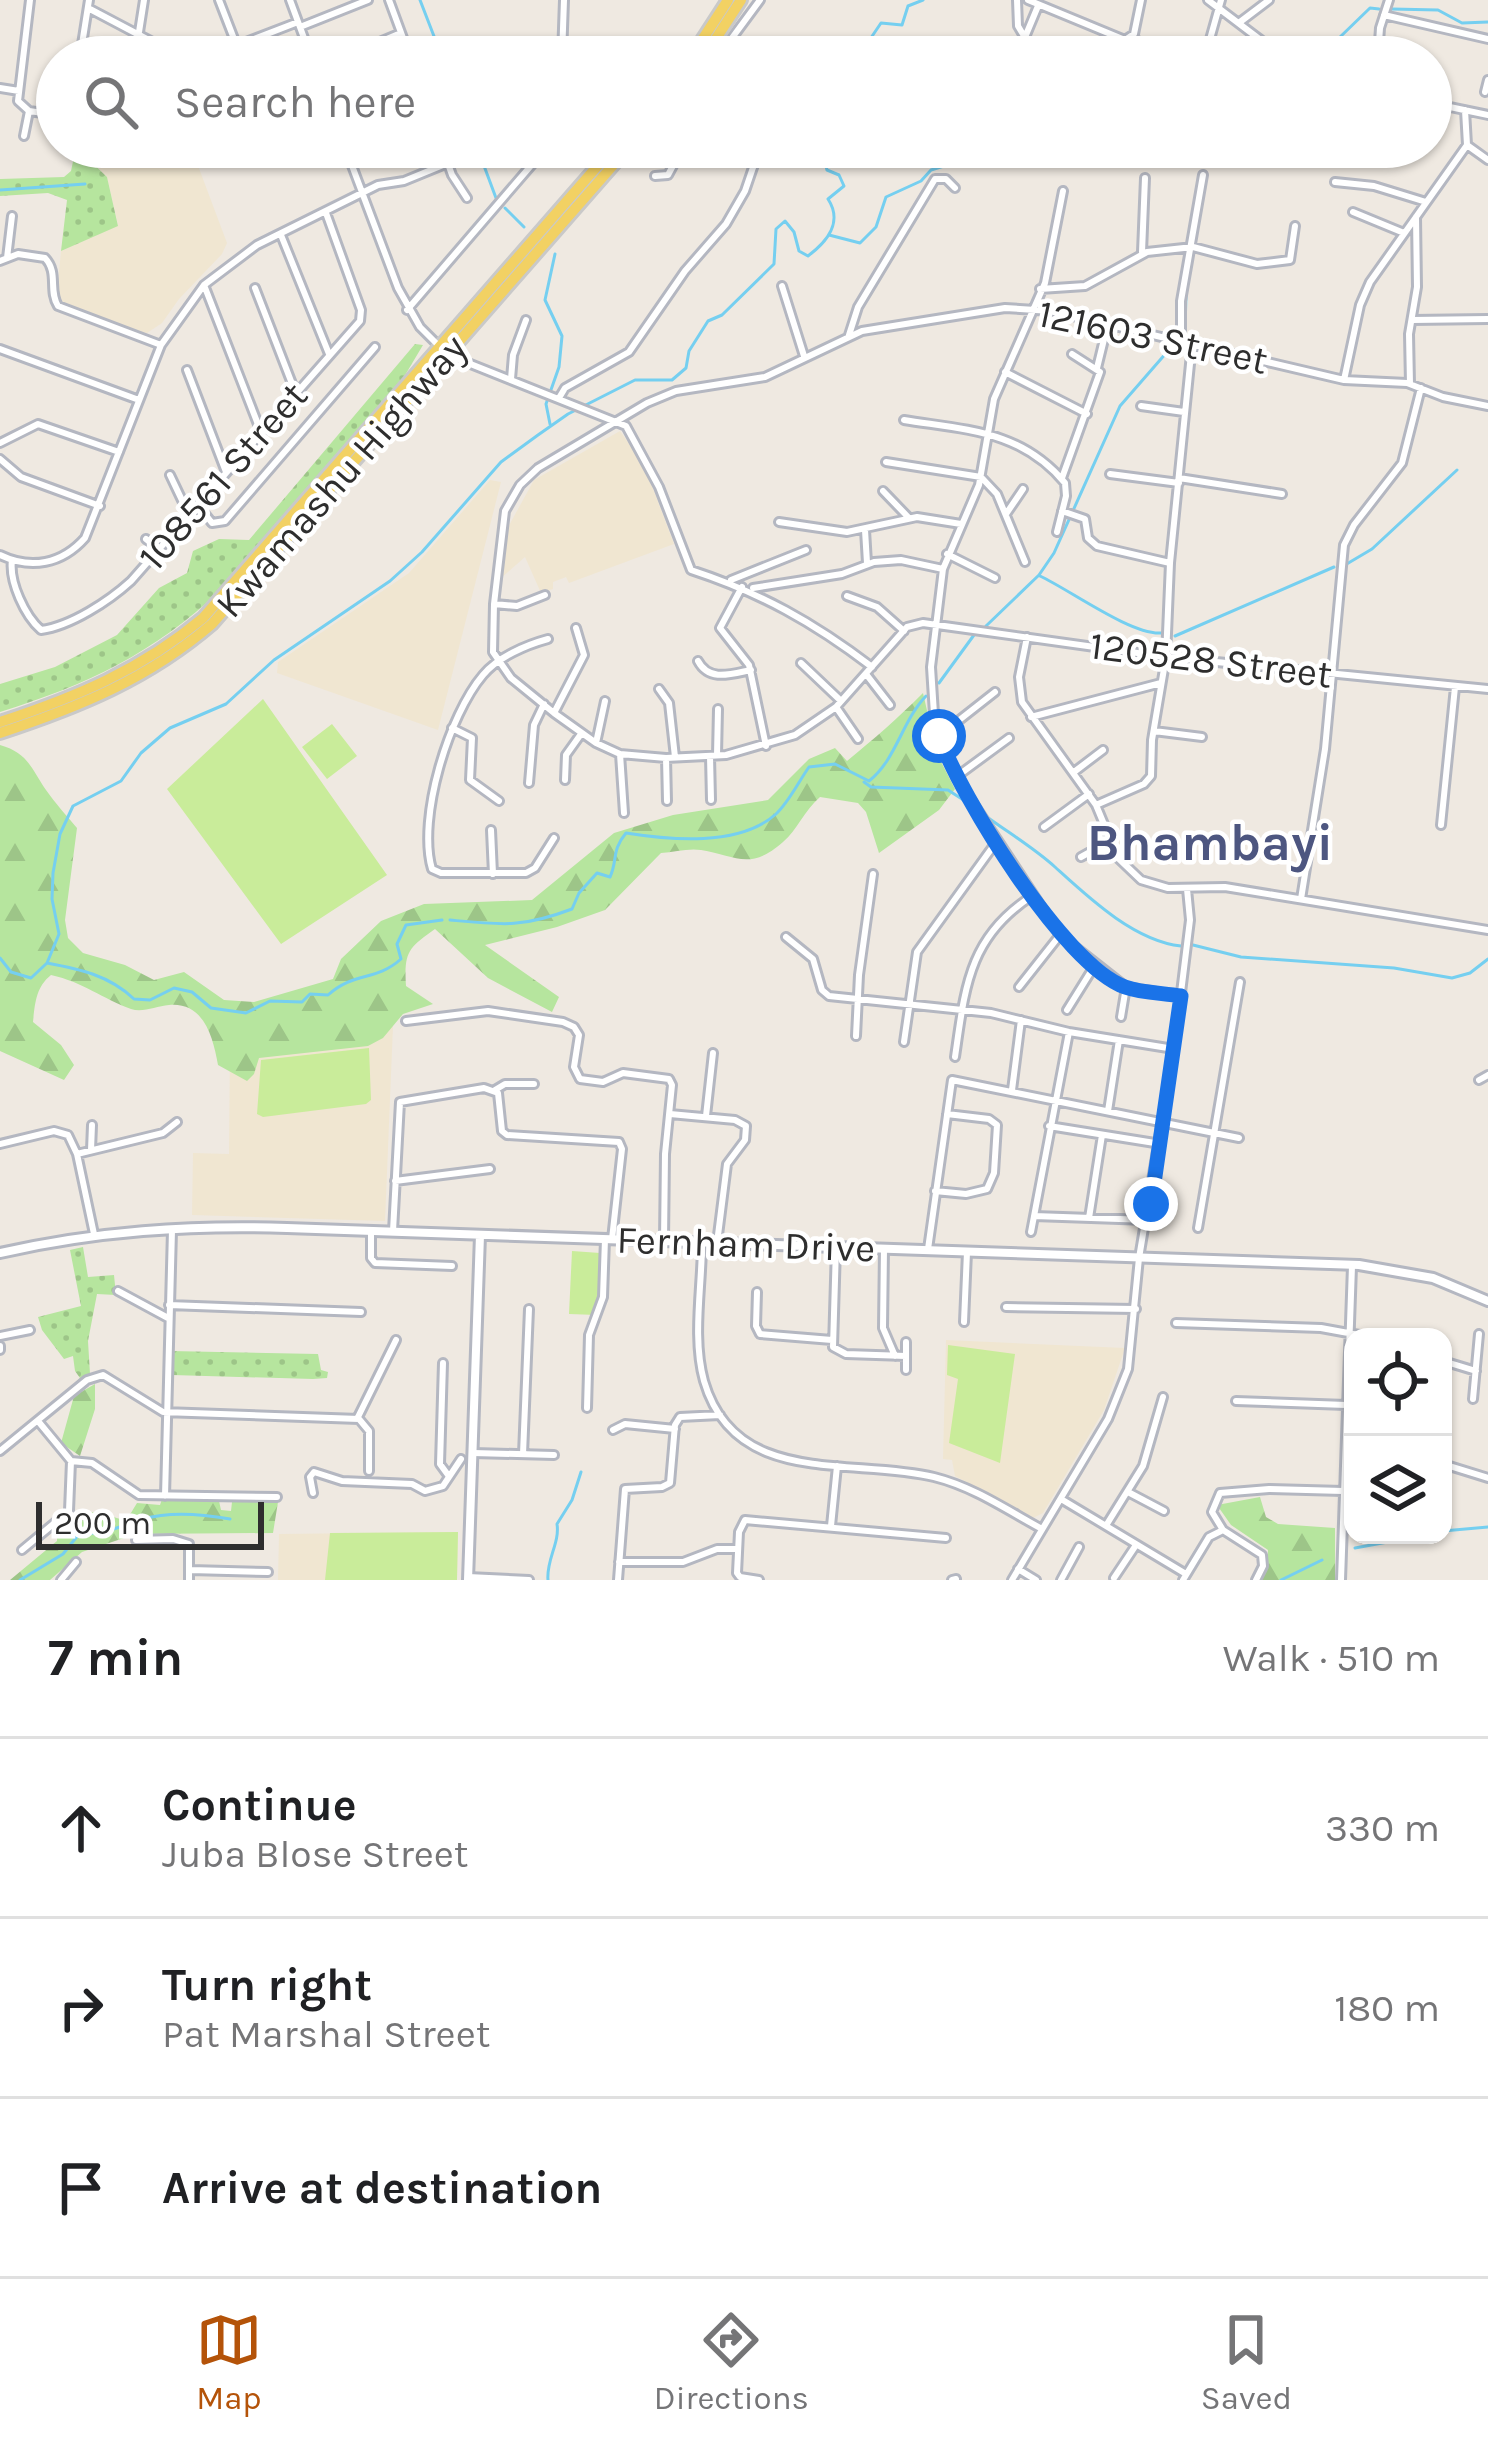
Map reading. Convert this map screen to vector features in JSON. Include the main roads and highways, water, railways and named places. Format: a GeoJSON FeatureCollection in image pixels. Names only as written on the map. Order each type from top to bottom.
{"type":"FeatureCollection","features":[{"type":"Feature","properties":{"kind":"main road"},"geometry":{"type":"LineString","coordinates":[[705,36],[728,0]]}},
{"type":"Feature","properties":{"kind":"main road"},"geometry":{"type":"LineString","coordinates":[[718,36],[741,0]]}},
{"type":"Feature","properties":{"kind":"main road","name":"Kwamashu Highway"},"geometry":{"type":"LineString","coordinates":[[0,733],[112,692],[187,646],[246,589],[597,168]]}},
{"type":"Feature","properties":{"kind":"main road","name":"Kwamashu Highway"},"geometry":{"type":"LineString","coordinates":[[0,722],[115,679],[165,649],[203,618],[610,168]]}},
{"type":"Feature","properties":{"kind":"waterway"},"geometry":{"type":"LineString","coordinates":[[420,0],[434,36]]}},
{"type":"Feature","properties":{"kind":"waterway"},"geometry":{"type":"LineString","coordinates":[[872,36],[881,23],[902,25],[908,6],[923,0]]}},
{"type":"Feature","properties":{"kind":"waterway"},"geometry":{"type":"LineString","coordinates":[[1341,36],[1370,8],[1379,9]]}},
{"type":"Feature","properties":{"kind":"waterway"},"geometry":{"type":"LineString","coordinates":[[1392,9],[1438,10],[1462,23],[1488,22]]}},
{"type":"Feature","properties":{"kind":"waterway"},"geometry":{"type":"LineString","coordinates":[[485,168],[496,198]]}},
{"type":"Feature","properties":{"kind":"waterway"},"geometry":{"type":"LineString","coordinates":[[0,958],[11,972],[31,978],[47,963],[59,934],[53,873],[60,834],[73,806],[121,781],[141,753],[170,728],[226,704],[274,660],[390,581],[422,552],[501,462],[538,435],[635,380],[672,380],[686,368],[689,351],[708,321],[722,315],[774,264],[776,229],[785,221],[799,251],[808,256],[822,244],[834,223],[828,199],[844,186],[839,175],[826,168]]}},
{"type":"Feature","properties":{"kind":"waterway"},"geometry":{"type":"LineString","coordinates":[[829,235],[860,243],[876,227],[886,197],[937,168]]}},
{"type":"Feature","properties":{"kind":"waterway"},"geometry":{"type":"LineString","coordinates":[[0,190],[85,184]]}},
{"type":"Feature","properties":{"kind":"waterway"},"geometry":{"type":"LineString","coordinates":[[505,208],[524,227]]}},
{"type":"Feature","properties":{"kind":"waterway"},"geometry":{"type":"LineString","coordinates":[[550,424],[546,404],[559,367],[562,336],[545,300],[555,254]]}},
{"type":"Feature","properties":{"kind":"waterway"},"geometry":{"type":"LineString","coordinates":[[1185,329],[1186,295]]}},
{"type":"Feature","properties":{"kind":"waterway"},"geometry":{"type":"LineString","coordinates":[[986,626],[1039,575],[1054,553],[1120,406],[1174,344]]}},
{"type":"Feature","properties":{"kind":"waterway"},"geometry":{"type":"LineString","coordinates":[[1345,565],[1372,549],[1457,470]]}},
{"type":"Feature","properties":{"kind":"waterway"},"geometry":{"type":"LineString","coordinates":[[1175,636],[1334,567]]}},
{"type":"Feature","properties":{"kind":"waterway"},"geometry":{"type":"LineString","coordinates":[[1040,576],[1117,620],[1161,633]]}},
{"type":"Feature","properties":{"kind":"waterway"},"geometry":{"type":"LineString","coordinates":[[939,683],[974,635]]}},
{"type":"Feature","properties":{"kind":"waterway"},"geometry":{"type":"LineString","coordinates":[[450,920],[512,924],[572,909],[597,873],[610,877],[626,833],[683,839],[743,832],[776,814],[809,767],[835,764],[869,781],[926,696]]}},
{"type":"Feature","properties":{"kind":"waterway"},"geometry":{"type":"LineString","coordinates":[[864,782],[871,787],[948,790],[965,801]]}},
{"type":"Feature","properties":{"kind":"waterway"},"geometry":{"type":"LineString","coordinates":[[987,817],[1129,927],[1181,946]]}},
{"type":"Feature","properties":{"kind":"waterway"},"geometry":{"type":"LineString","coordinates":[[47,963],[104,979],[134,999],[150,1000],[174,988],[192,992],[211,1008],[246,1013],[270,1001],[302,1002],[310,994],[328,995],[347,982],[382,971],[401,959],[397,944],[406,925],[442,920]]}},
{"type":"Feature","properties":{"kind":"waterway"},"geometry":{"type":"LineString","coordinates":[[1193,945],[1241,957],[1394,968],[1452,978],[1470,973],[1488,959]]}},
{"type":"Feature","properties":{"kind":"waterway"},"geometry":{"type":"LineString","coordinates":[[548,1580],[557,1524],[581,1472]]}},
{"type":"Feature","properties":{"kind":"waterway"},"geometry":{"type":"LineString","coordinates":[[20,1580],[63,1554],[79,1534],[164,1515],[230,1519]]}},
{"type":"Feature","properties":{"kind":"waterway"},"geometry":{"type":"LineString","coordinates":[[1452,1530],[1488,1527]]}},
{"type":"Feature","properties":{"kind":"waterway"},"geometry":{"type":"LineString","coordinates":[[1355,1548],[1377,1544]]}},
{"type":"Feature","properties":{"kind":"waterway"},"geometry":{"type":"LineString","coordinates":[[1281,1580],[1322,1560]]}},
{"type":"Feature","properties":{"kind":"district","name":"Bhambayi"},"geometry":{"type":"Point","coordinates":[1210,843]}}]}
